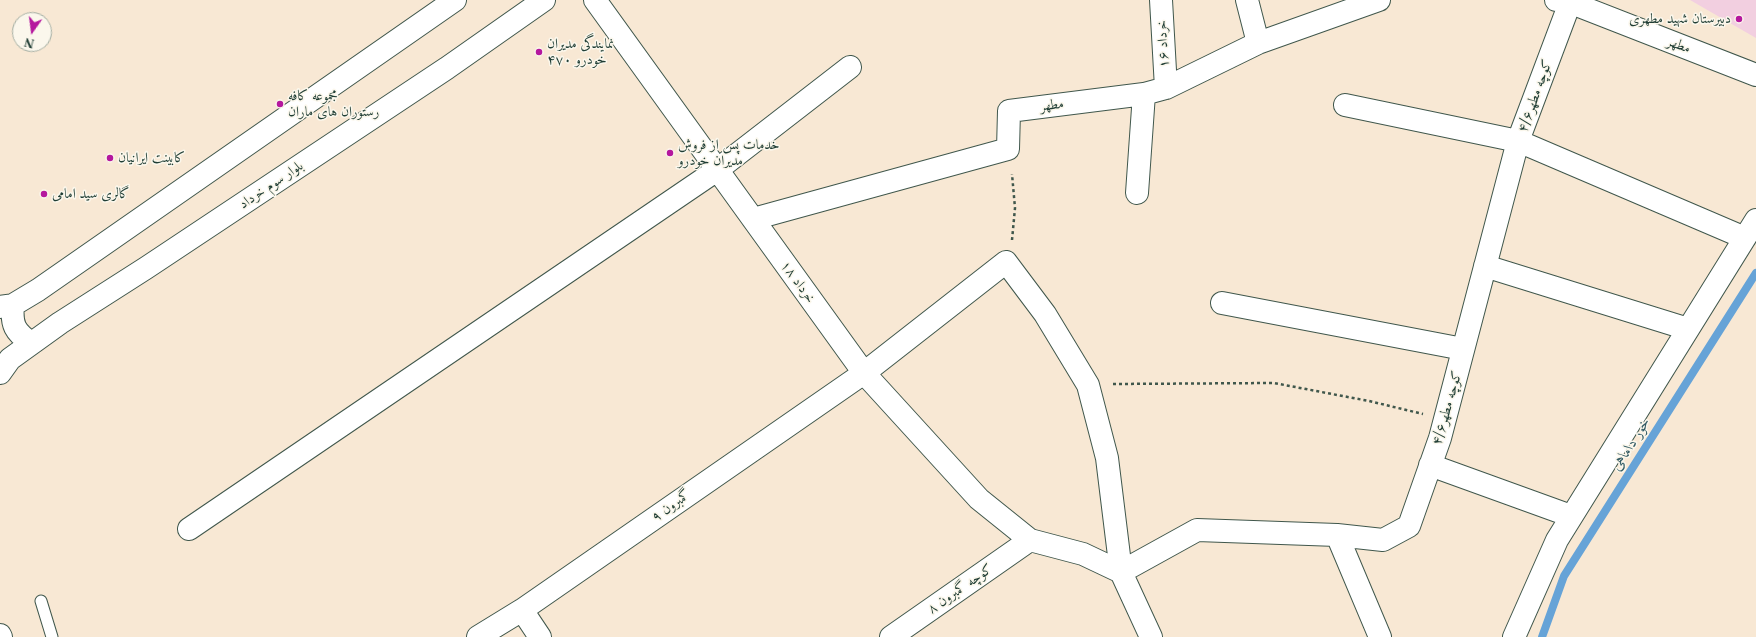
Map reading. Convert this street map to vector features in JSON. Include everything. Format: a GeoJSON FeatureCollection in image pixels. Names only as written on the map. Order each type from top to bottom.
{"type":"FeatureCollection","features":[{"type":"Feature","properties":{"kind":"street"},"geometry":{"type":"LineString","coordinates":[[31,343],[22,337],[15,328],[12,316],[7,306],[38,290],[456,0]]}},
{"type":"Feature","properties":{"kind":"street","name":"بلوار سوم خرداد"},"geometry":{"type":"LineString","coordinates":[[0,373],[10,359],[31,343],[440,72],[544,0]]}},
{"type":"Feature","properties":{"kind":"street","name":"خرداد ۱۸"},"geometry":{"type":"LineString","coordinates":[[595,0],[864,373],[979,499],[1030,540]]}},
{"type":"Feature","properties":{"kind":"street","name":"خرداد ۱۶"},"geometry":{"type":"LineString","coordinates":[[1161,0],[1166,88]]}},
{"type":"Feature","properties":{"kind":"street"},"geometry":{"type":"LineString","coordinates":[[1247,0],[1258,43]]}},
{"type":"Feature","properties":{"kind":"street","name":"مطهر"},"geometry":{"type":"LineString","coordinates":[[1008,149],[1009,111],[1144,94],[1166,88],[1258,43],[1379,0]]}},
{"type":"Feature","properties":{"kind":"street","name":"مطهر"},"geometry":{"type":"LineString","coordinates":[[1565,1],[1756,75]]}},
{"type":"Feature","properties":{"kind":"street","name":"کوچه مطهر۴/۶"},"geometry":{"type":"LineString","coordinates":[[1121,572],[1197,530],[1338,535],[1383,540],[1409,526],[1444,420],[1518,141],[1565,1]]}},
{"type":"Feature","properties":{"kind":"street"},"geometry":{"type":"LineString","coordinates":[[189,529],[717,170],[850,67]]}},
{"type":"Feature","properties":{"kind":"street"},"geometry":{"type":"LineString","coordinates":[[1137,193],[1144,94]]}},
{"type":"Feature","properties":{"kind":"street"},"geometry":{"type":"LineString","coordinates":[[1345,105],[1518,141],[1745,238]]}},
{"type":"Feature","properties":{"kind":"street"},"geometry":{"type":"LineString","coordinates":[[753,219],[1008,149]]}},
{"type":"Feature","properties":{"kind":"street"},"geometry":{"type":"LineString","coordinates":[[1514,637],[1556,540],[1756,220]]}},
{"type":"Feature","properties":{"kind":"street"},"geometry":{"type":"LineString","coordinates":[[1006,262],[1045,314],[1088,385],[1107,458],[1121,572],[1151,637]]}},
{"type":"Feature","properties":{"kind":"street","name":"گمبرون ۹"},"geometry":{"type":"LineString","coordinates":[[478,637],[522,610],[864,373],[1006,262]]}},
{"type":"Feature","properties":{"kind":"street"},"geometry":{"type":"LineString","coordinates":[[1485,266],[1688,329]]}},
{"type":"Feature","properties":{"kind":"street"},"geometry":{"type":"LineString","coordinates":[[1222,303],[1463,349]]}},
{"type":"Feature","properties":{"kind":"street"},"geometry":{"type":"LineString","coordinates":[[1430,465],[1571,516]]}},
{"type":"Feature","properties":{"kind":"street"},"geometry":{"type":"LineString","coordinates":[[1338,535],[1380,637]]}},
{"type":"Feature","properties":{"kind":"street"},"geometry":{"type":"LineString","coordinates":[[1030,540],[1083,554],[1121,572]]}},
{"type":"Feature","properties":{"kind":"street","name":"کوچه گمبرون ۸"},"geometry":{"type":"LineString","coordinates":[[891,637],[1030,540]]}},
{"type":"Feature","properties":{"kind":"street"},"geometry":{"type":"LineString","coordinates":[[522,610],[540,637]]}},
{"type":"Feature","properties":{"kind":"lane"},"geometry":{"type":"LineString","coordinates":[[41,601],[52,637]]}},
{"type":"Feature","properties":{"kind":"path"},"geometry":{"type":"LineString","coordinates":[[1006,262],[1011,248],[1015,208],[1008,149]]}},
{"type":"Feature","properties":{"kind":"path"},"geometry":{"type":"LineString","coordinates":[[1088,385],[1274,383],[1369,401],[1444,420]]}},
{"type":"Feature","properties":{"kind":"shaded area","name":"دبیرستان شهید مطهری"},"geometry":{"type":"Polygon","coordinates":[[[1690,0],[1756,0],[1756,38],[1690,0]]]}},
{"type":"Feature","properties":{"kind":"waterway","name":"خور داماهی"},"geometry":{"type":"LineString","coordinates":[[1542,637],[1564,576],[1756,273]]}},
{"type":"Feature","properties":{"kind":"place","name":"دبیرستان شهید مطهری"},"geometry":{"type":"Point","coordinates":[1739,19]}},
{"type":"Feature","properties":{"kind":"place","name":"نمایندگی مدیران خودرو ۴۷۰"},"geometry":{"type":"Point","coordinates":[539,52]}},
{"type":"Feature","properties":{"kind":"place","name":"مجموعه کافه رستوران های ماران"},"geometry":{"type":"Point","coordinates":[280,104]}},
{"type":"Feature","properties":{"kind":"place","name":"خدمات پس از فروش مدیران خودرو"},"geometry":{"type":"Point","coordinates":[670,153]}},
{"type":"Feature","properties":{"kind":"place","name":"کابینت ایرانیان"},"geometry":{"type":"Point","coordinates":[110,158]}},
{"type":"Feature","properties":{"kind":"place","name":"گالری سید امامی"},"geometry":{"type":"Point","coordinates":[44,194]}}]}
